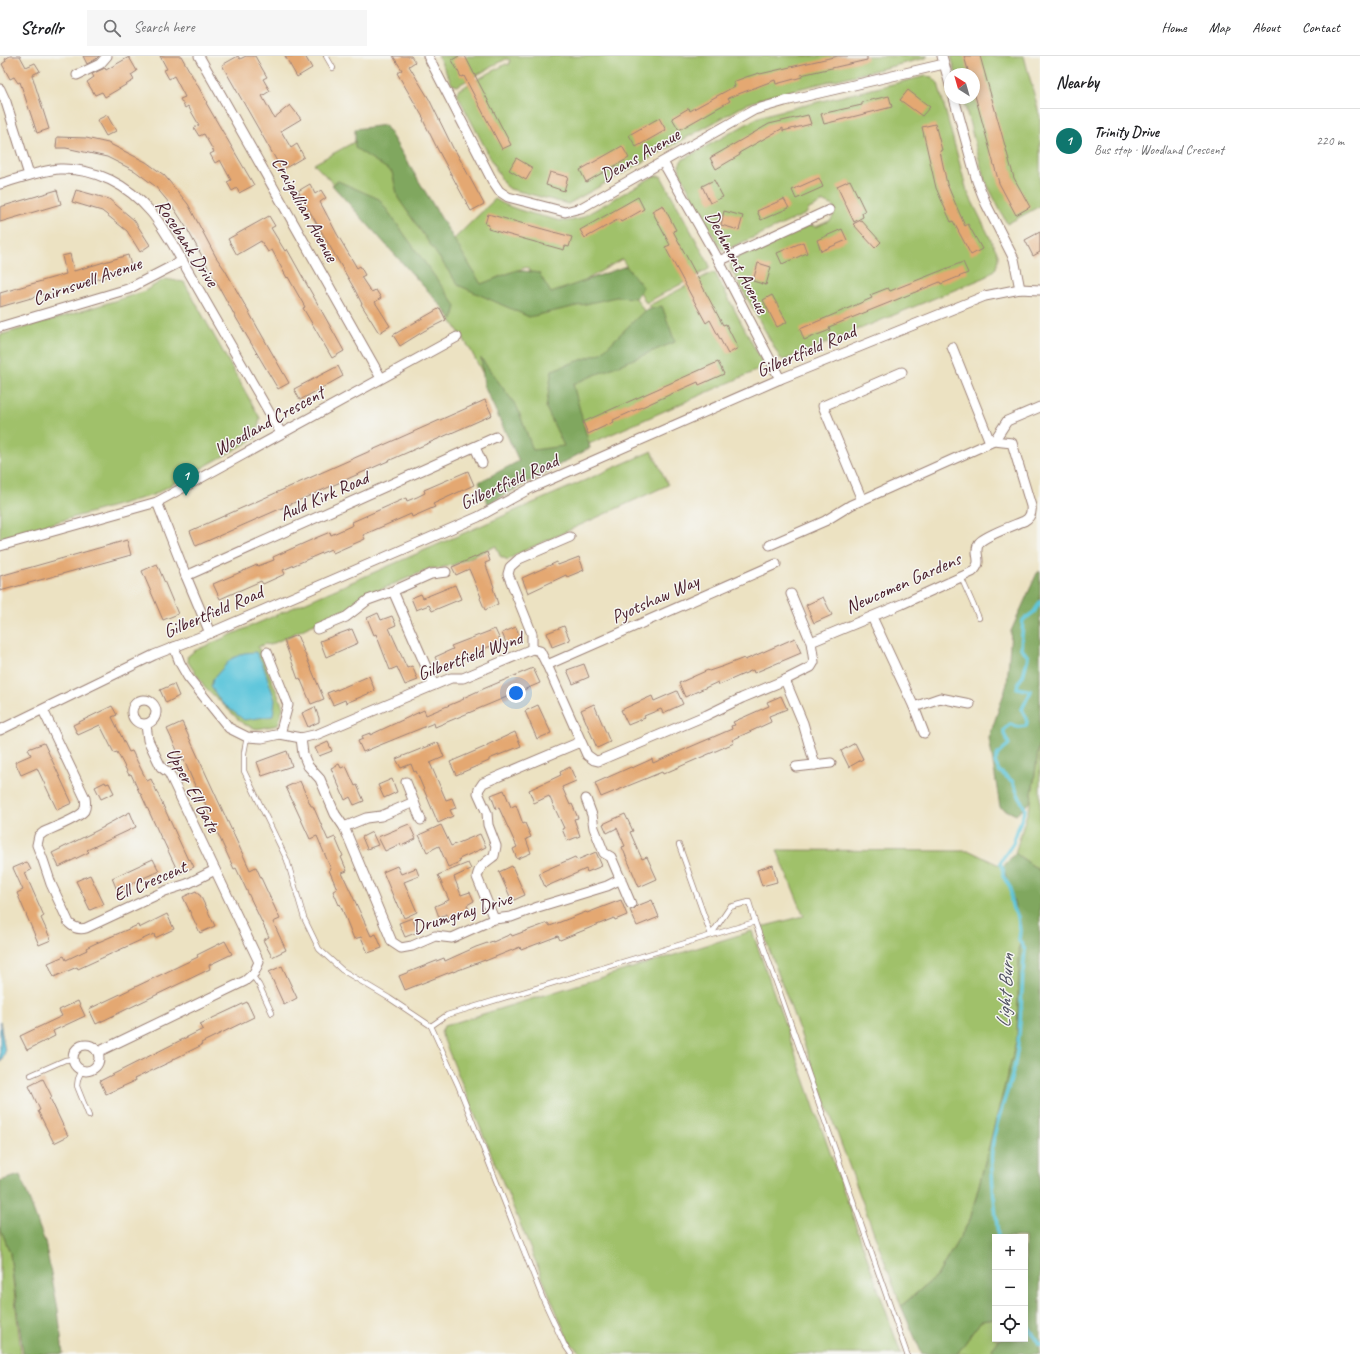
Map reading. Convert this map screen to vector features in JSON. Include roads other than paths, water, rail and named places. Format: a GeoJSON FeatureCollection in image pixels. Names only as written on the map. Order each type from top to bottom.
{"type":"FeatureCollection","features":[{"type":"Feature","properties":{"kind":"street"},"geometry":{"type":"LineString","coordinates":[[77,75],[100,64],[107,56]]}},
{"type":"Feature","properties":{"kind":"street","name":"Craigallian Avenue"},"geometry":{"type":"LineString","coordinates":[[199,56],[381,378]]}},
{"type":"Feature","properties":{"kind":"street","name":"Deans Avenue"},"geometry":{"type":"LineString","coordinates":[[428,56],[499,191],[508,197],[565,212],[581,208],[754,110],[785,100],[943,60]]}},
{"type":"Feature","properties":{"kind":"street"},"geometry":{"type":"LineString","coordinates":[[0,88],[3,103],[29,175]]}},
{"type":"Feature","properties":{"kind":"street"},"geometry":{"type":"LineString","coordinates":[[956,104],[977,181],[986,204],[1014,259],[1020,289]]}},
{"type":"Feature","properties":{"kind":"street","name":"Dechmont Avenue"},"geometry":{"type":"LineString","coordinates":[[663,162],[719,261],[780,379]]}},
{"type":"Feature","properties":{"kind":"street","name":"Rosebank Drive"},"geometry":{"type":"LineString","coordinates":[[0,184],[29,175],[59,169],[89,171],[112,180],[132,193],[152,212],[172,243],[280,433]]}},
{"type":"Feature","properties":{"kind":"street"},"geometry":{"type":"LineString","coordinates":[[719,261],[829,210]]}},
{"type":"Feature","properties":{"kind":"street","name":"Cairnswell Avenue"},"geometry":{"type":"LineString","coordinates":[[0,327],[128,289],[182,261]]}},
{"type":"Feature","properties":{"kind":"street","name":"Gilbertfield Road"},"geometry":{"type":"LineString","coordinates":[[0,730],[174,647],[210,633],[478,517],[531,488],[780,379],[985,296],[1020,289],[1040,290]]}},
{"type":"Feature","properties":{"kind":"street","name":"Woodland Crescent"},"geometry":{"type":"LineString","coordinates":[[0,546],[157,502],[457,337]]}},
{"type":"Feature","properties":{"kind":"street"},"geometry":{"type":"LineString","coordinates":[[952,347],[992,441]]}},
{"type":"Feature","properties":{"kind":"street"},"geometry":{"type":"LineString","coordinates":[[862,500],[823,406],[902,372]]}},
{"type":"Feature","properties":{"kind":"street"},"geometry":{"type":"LineString","coordinates":[[770,546],[825,521],[851,505],[992,441],[1007,421],[1040,407]]}},
{"type":"Feature","properties":{"kind":"street","name":"Auld Kirk Road"},"geometry":{"type":"LineString","coordinates":[[186,576],[496,437]]}},
{"type":"Feature","properties":{"kind":"street","name":"Newcomen Gardens"},"geometry":{"type":"LineString","coordinates":[[811,642],[872,617],[972,572],[978,566],[979,562],[977,547],[981,540],[1024,521],[1031,514],[1031,506],[1012,443],[992,441]]}},
{"type":"Feature","properties":{"kind":"street"},"geometry":{"type":"LineString","coordinates":[[475,447],[482,463]]}},
{"type":"Feature","properties":{"kind":"street"},"geometry":{"type":"LineString","coordinates":[[157,502],[210,633]]}},
{"type":"Feature","properties":{"kind":"street"},"geometry":{"type":"LineString","coordinates":[[532,649],[532,634],[508,574],[510,567],[519,559],[570,537]]}},
{"type":"Feature","properties":{"kind":"street","name":"Pyotshaw Way"},"geometry":{"type":"LineString","coordinates":[[547,665],[776,564]]}},
{"type":"Feature","properties":{"kind":"street"},"geometry":{"type":"LineString","coordinates":[[317,629],[346,617],[368,600],[393,591],[431,574],[446,572]]}},
{"type":"Feature","properties":{"kind":"street"},"geometry":{"type":"LineString","coordinates":[[393,591],[434,685]]}},
{"type":"Feature","properties":{"kind":"street","name":"Gilbertfield Wynd"},"geometry":{"type":"LineString","coordinates":[[174,647],[180,663],[188,677],[229,728],[247,737],[262,738],[280,734],[301,738],[318,734],[451,678],[463,678],[532,649],[540,651],[580,742],[589,758],[598,761],[707,715],[811,667],[814,662],[811,642],[791,594]]}},
{"type":"Feature","properties":{"kind":"street"},"geometry":{"type":"LineString","coordinates":[[872,617],[914,707],[924,733]]}},
{"type":"Feature","properties":{"kind":"street"},"geometry":{"type":"LineString","coordinates":[[267,652],[288,705],[280,734]]}},
{"type":"Feature","properties":{"kind":"street"},"geometry":{"type":"LineString","coordinates":[[785,680],[803,723],[815,765]]}},
{"type":"Feature","properties":{"kind":"street"},"geometry":{"type":"LineString","coordinates":[[914,707],[940,698],[970,704]]}},
{"type":"Feature","properties":{"kind":"street","name":"Ell Crescent"},"geometry":{"type":"LineString","coordinates":[[42,710],[85,798],[86,803],[84,810],[80,815],[44,832],[39,836],[37,842],[38,849],[51,884],[69,923],[79,929],[86,928],[165,891],[187,884],[215,870],[259,962],[252,975]]}},
{"type":"Feature","properties":{"kind":"street","name":"Upper Ell Gate"},"geometry":{"type":"LineString","coordinates":[[146,725],[148,740],[161,767],[169,773],[215,870]]}},
{"type":"Feature","properties":{"kind":"street","name":"Drumgray Drive"},"geometry":{"type":"LineString","coordinates":[[301,738],[303,754],[308,766],[320,779],[336,814],[344,827],[392,942],[401,948],[412,946],[435,936],[452,938],[494,919],[510,917],[607,886],[621,879]]}},
{"type":"Feature","properties":{"kind":"street"},"geometry":{"type":"LineString","coordinates":[[494,919],[477,877],[478,870],[482,864],[494,856],[496,846],[488,825],[487,813],[478,793],[479,789],[483,783],[580,742]]}},
{"type":"Feature","properties":{"kind":"street"},"geometry":{"type":"LineString","coordinates":[[796,767],[831,763]]}},
{"type":"Feature","properties":{"kind":"street"},"geometry":{"type":"LineString","coordinates":[[406,782],[421,820]]}},
{"type":"Feature","properties":{"kind":"street"},"geometry":{"type":"LineString","coordinates":[[586,799],[592,815],[594,828],[604,852],[611,857],[631,904]]}},
{"type":"Feature","properties":{"kind":"street"},"geometry":{"type":"LineString","coordinates":[[344,827],[366,818],[381,816],[414,802]]}},
{"type":"Feature","properties":{"kind":"street"},"geometry":{"type":"LineString","coordinates":[[98,1052],[245,981],[252,975]]}},
{"type":"Feature","properties":{"kind":"street"},"geometry":{"type":"LineString","coordinates":[[83,1045],[92,1046],[98,1052],[99,1060],[95,1068],[87,1071],[76,1066],[73,1059],[76,1049],[83,1045]]}},
{"type":"Feature","properties":{"kind":"lane"},"geometry":{"type":"LineString","coordinates":[[326,56],[333,68]]}},
{"type":"Feature","properties":{"kind":"lane"},"geometry":{"type":"LineString","coordinates":[[961,577],[980,618]]}},
{"type":"Feature","properties":{"kind":"lane"},"geometry":{"type":"LineString","coordinates":[[247,737],[244,753],[244,771],[287,860],[304,918],[319,949],[342,970],[389,998],[431,1026],[458,1085],[543,1299],[564,1344],[571,1354]]}},
{"type":"Feature","properties":{"kind":"lane"},"geometry":{"type":"LineString","coordinates":[[679,845],[711,935]]}},
{"type":"Feature","properties":{"kind":"lane"},"geometry":{"type":"LineString","coordinates":[[711,935],[730,907],[749,902],[907,1354]]}},
{"type":"Feature","properties":{"kind":"lane"},"geometry":{"type":"LineString","coordinates":[[431,1026],[447,1015],[755,922]]}},
{"type":"Feature","properties":{"kind":"lane"},"geometry":{"type":"LineString","coordinates":[[252,975],[259,985],[272,1013]]}},
{"type":"Feature","properties":{"kind":"lane"},"geometry":{"type":"LineString","coordinates":[[31,1075],[65,1060],[73,1059]]}},
{"type":"Feature","properties":{"kind":"lane"},"geometry":{"type":"LineString","coordinates":[[82,1070],[77,1086],[89,1116]]}},
{"type":"Feature","properties":{"kind":"water"},"geometry":{"type":"Polygon","coordinates":[[[256,652],[263,665],[275,700],[273,716],[244,720],[222,703],[211,687],[213,679],[231,659],[244,653],[256,652]]]}},
{"type":"Feature","properties":{"kind":"water"},"geometry":{"type":"Polygon","coordinates":[[[0,1021],[5,1052],[0,1063],[0,1021]]]}},
{"type":"Feature","properties":{"kind":"waterway","name":"Light Burn"},"geometry":{"type":"LineString","coordinates":[[998,1234],[992,1182],[992,1149],[996,1126],[1011,1081],[1016,1058],[1025,950],[1019,940],[1020,931],[1018,917],[1013,909],[1011,889],[1003,876],[1003,869],[1000,863],[1013,843],[1025,809],[1012,781],[999,771],[995,762],[998,754],[1009,744],[1004,734],[1004,730],[1010,724],[1018,727],[1026,726],[1027,721],[1022,709],[1031,691],[1017,688],[1018,683],[1023,676],[1028,657],[1021,648],[1023,620],[1034,612],[1040,602]]}},
{"type":"Feature","properties":{"kind":"waterway","name":"Light Burn"},"geometry":{"type":"LineString","coordinates":[[1028,1326],[1040,1344]]}},
{"type":"Feature","properties":{"kind":"place","name":"Trinity Drive"},"geometry":{"type":"Point","coordinates":[186,496]}}]}
